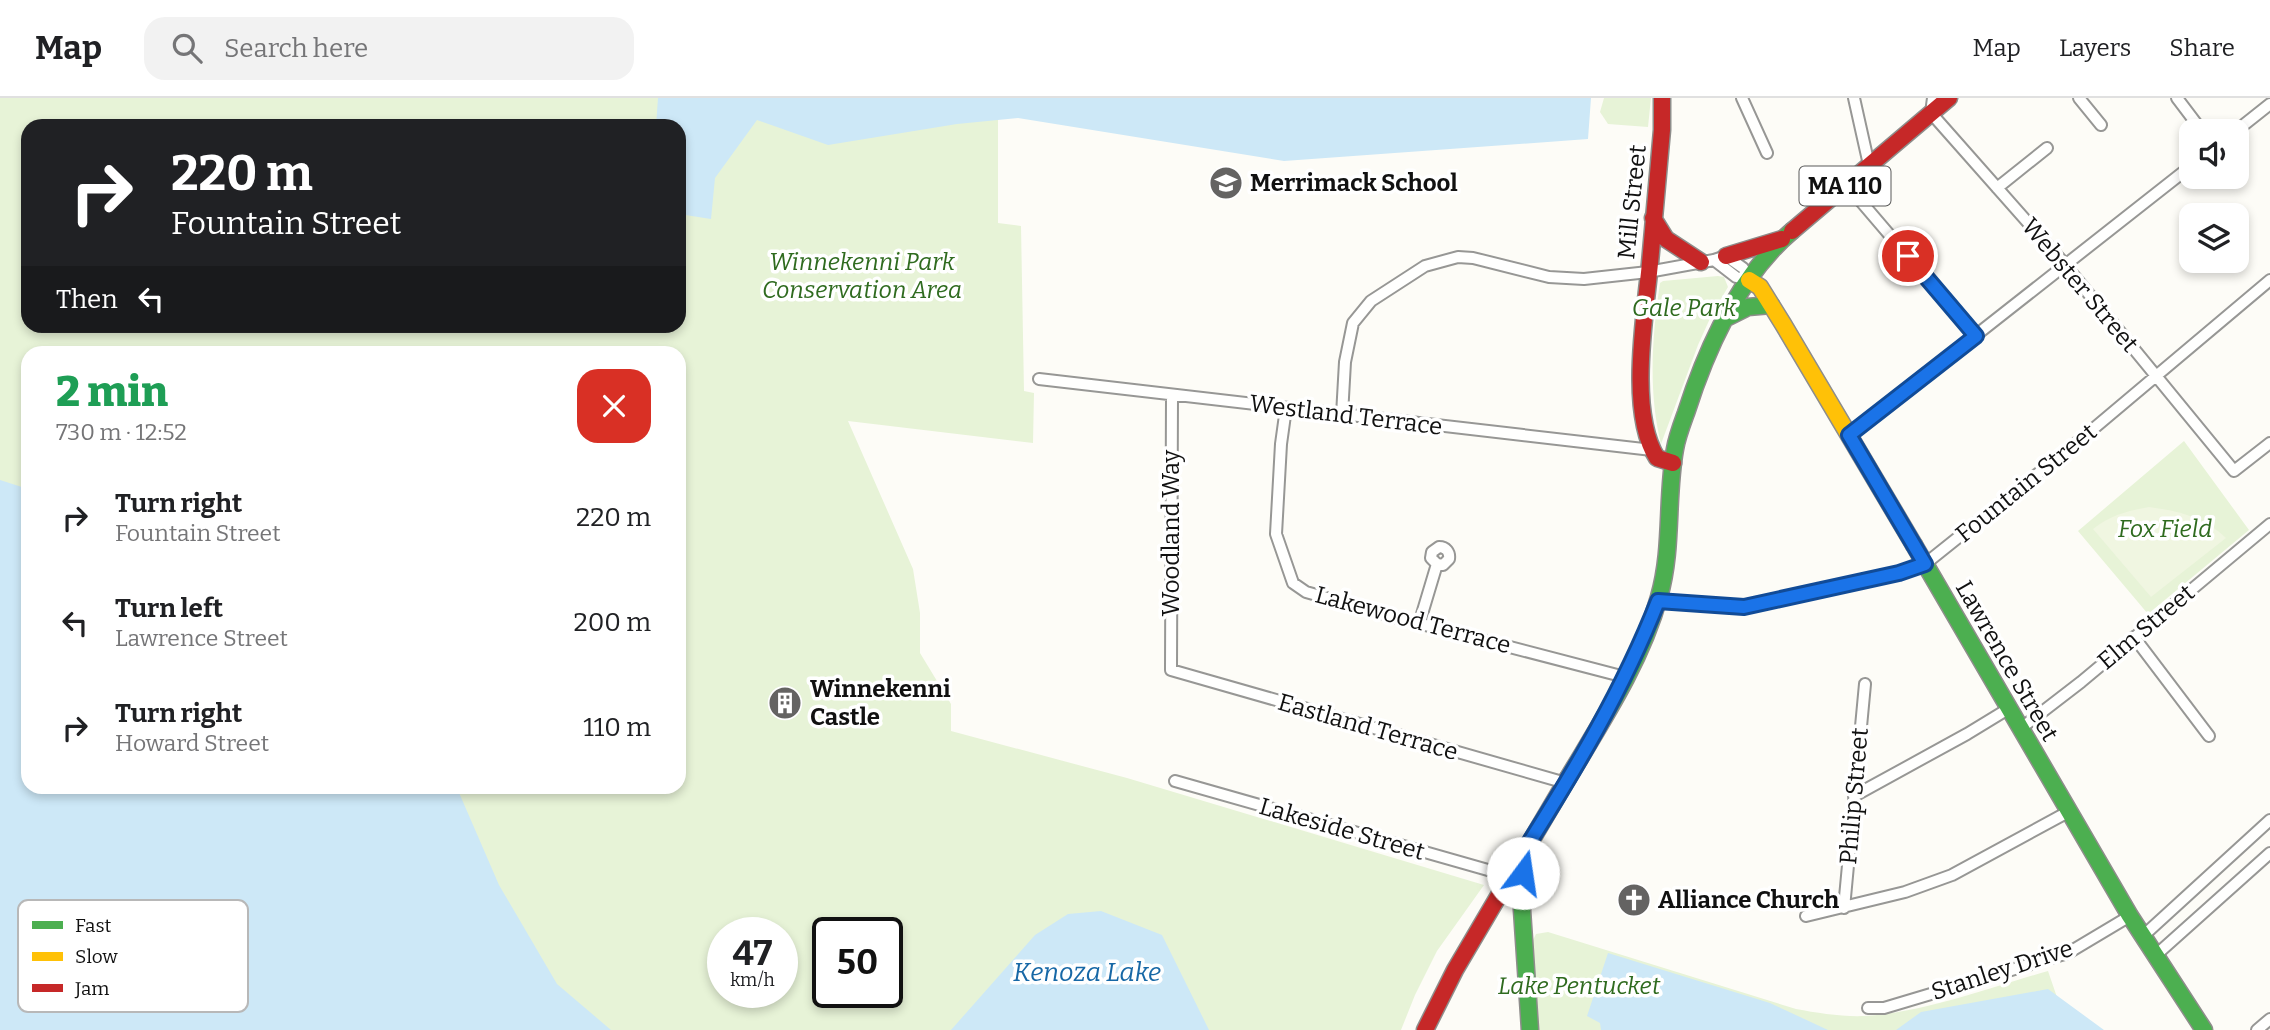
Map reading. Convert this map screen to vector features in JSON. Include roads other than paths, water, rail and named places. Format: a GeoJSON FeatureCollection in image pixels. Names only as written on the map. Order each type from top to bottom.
{"type":"FeatureCollection","features":[{"type":"Feature","properties":{"kind":"main road","name":"MA 110"},"geometry":{"type":"LineString","coordinates":[[1426,1030],[1455,970],[1566,783],[1625,677],[1658,601],[1666,565],[1673,463],[1681,427],[1698,375],[1726,318],[1772,248],[1869,165],[1932,105],[1948,98]]}},
{"type":"Feature","properties":{"kind":"main road","name":"Mill Street"},"geometry":{"type":"LineString","coordinates":[[1652,450],[1640,391],[1640,366],[1664,100]]}},
{"type":"Feature","properties":{"kind":"main road"},"geometry":{"type":"LineString","coordinates":[[1653,218],[1656,229],[1666,240],[1714,259],[1782,239]]}},
{"type":"Feature","properties":{"kind":"main road","name":"Lawrence Street"},"geometry":{"type":"LineString","coordinates":[[1749,280],[1760,287],[1771,304],[2130,916],[2204,1030]]}},
{"type":"Feature","properties":{"kind":"main road"},"geometry":{"type":"LineString","coordinates":[[1726,318],[1748,307],[1771,304]]}},
{"type":"Feature","properties":{"kind":"main road"},"geometry":{"type":"LineString","coordinates":[[1652,450],[1657,458],[1673,463]]}},
{"type":"Feature","properties":{"kind":"main road"},"geometry":{"type":"LineString","coordinates":[[1524,851],[1521,895],[1530,1030]]}},
{"type":"Feature","properties":{"kind":"street"},"geometry":{"type":"LineString","coordinates":[[1742,98],[1766,153]]}},
{"type":"Feature","properties":{"kind":"street"},"geometry":{"type":"LineString","coordinates":[[1854,98],[1869,165]]}},
{"type":"Feature","properties":{"kind":"street"},"geometry":{"type":"LineString","coordinates":[[2079,98],[2101,125]]}},
{"type":"Feature","properties":{"kind":"street"},"geometry":{"type":"LineString","coordinates":[[2177,98],[2193,119]]}},
{"type":"Feature","properties":{"kind":"street"},"geometry":{"type":"LineString","coordinates":[[2249,121],[2270,104]]}},
{"type":"Feature","properties":{"kind":"street","name":"Webster Street"},"geometry":{"type":"LineString","coordinates":[[1932,105],[1997,188],[2234,471],[2270,443]]}},
{"type":"Feature","properties":{"kind":"street"},"geometry":{"type":"LineString","coordinates":[[1997,188],[2047,148]]}},
{"type":"Feature","properties":{"kind":"street"},"geometry":{"type":"LineString","coordinates":[[1849,435],[2179,176]]}},
{"type":"Feature","properties":{"kind":"street"},"geometry":{"type":"LineString","coordinates":[[1846,184],[1976,336]]}},
{"type":"Feature","properties":{"kind":"street"},"geometry":{"type":"LineString","coordinates":[[1342,415],[1345,362],[1353,323],[1371,302],[1425,266],[1458,257],[1474,258],[1566,279],[1648,272],[1714,259],[1743,268],[1749,280]]}},
{"type":"Feature","properties":{"kind":"street","name":"Fountain Street"},"geometry":{"type":"LineString","coordinates":[[1658,601],[1744,607],[1899,573],[1925,564],[2080,440],[2270,280]]}},
{"type":"Feature","properties":{"kind":"street","name":"Westland Terrace"},"geometry":{"type":"LineString","coordinates":[[1040,379],[1652,450]]}},
{"type":"Feature","properties":{"kind":"street","name":"Woodland Way"},"geometry":{"type":"LineString","coordinates":[[1171,670],[1172,395]]}},
{"type":"Feature","properties":{"kind":"street","name":"Lakewood Terrace"},"geometry":{"type":"LineString","coordinates":[[1286,408],[1281,444],[1276,534],[1293,583],[1306,592],[1419,624],[1625,677]]}},
{"type":"Feature","properties":{"kind":"street","name":"Elm Street"},"geometry":{"type":"LineString","coordinates":[[2020,729],[2270,524]]}},
{"type":"Feature","properties":{"kind":"street"},"geometry":{"type":"LineString","coordinates":[[1419,624],[1437,564]]}},
{"type":"Feature","properties":{"kind":"street"},"geometry":{"type":"LineString","coordinates":[[2134,637],[2208,736]]}},
{"type":"Feature","properties":{"kind":"street","name":"Eastland Terrace"},"geometry":{"type":"LineString","coordinates":[[1171,670],[1566,783]]}},
{"type":"Feature","properties":{"kind":"street","name":"Philip Street"},"geometry":{"type":"LineString","coordinates":[[1844,908],[1865,684]]}},
{"type":"Feature","properties":{"kind":"street"},"geometry":{"type":"LineString","coordinates":[[1854,796],[2008,709]]}},
{"type":"Feature","properties":{"kind":"street","name":"Lakeside Street"},"geometry":{"type":"LineString","coordinates":[[1175,781],[1509,876]]}},
{"type":"Feature","properties":{"kind":"street"},"geometry":{"type":"LineString","coordinates":[[1806,916],[1905,892],[1952,875],[2068,812]]}},
{"type":"Feature","properties":{"kind":"street"},"geometry":{"type":"LineString","coordinates":[[2143,936],[2270,820]]}},
{"type":"Feature","properties":{"kind":"street"},"geometry":{"type":"LineString","coordinates":[[2156,955],[2270,853]]}},
{"type":"Feature","properties":{"kind":"street","name":"Stanley Drive"},"geometry":{"type":"LineString","coordinates":[[1868,1008],[1884,1008],[2068,953],[2130,916]]}},
{"type":"Feature","properties":{"kind":"street"},"geometry":{"type":"LineString","coordinates":[[2257,1030],[2270,1018]]}},
{"type":"Feature","properties":{"kind":"water"},"geometry":{"type":"Polygon","coordinates":[[[658,98],[1591,98],[1588,139],[1284,161],[1018,118],[957,124],[828,145],[757,120],[715,178],[711,219],[686,215],[686,119],[656,119],[658,98]]]}},
{"type":"Feature","properties":{"kind":"water"},"geometry":{"type":"Polygon","coordinates":[[[0,480],[21,487],[21,794],[460,794],[499,885],[557,984],[611,1030],[0,1030],[0,480]]]}},
{"type":"Feature","properties":{"kind":"water","name":"Kenoza Lake"},"geometry":{"type":"Polygon","coordinates":[[[1101,911],[1162,935],[1209,1030],[951,1030],[1035,935],[1068,914],[1101,911]]]}},
{"type":"Feature","properties":{"kind":"water"},"geometry":{"type":"Polygon","coordinates":[[[1608,953],[1770,1003],[1828,1030],[1601,1030],[1600,1023],[1587,1016],[1608,953]]]}},
{"type":"Feature","properties":{"kind":"water"},"geometry":{"type":"Polygon","coordinates":[[[2048,989],[2104,1030],[1896,1030],[1921,1012],[2048,989]]]}},
{"type":"Feature","properties":{"kind":"place","name":"Merrimack School"},"geometry":{"type":"Point","coordinates":[1226,183]}},
{"type":"Feature","properties":{"kind":"place","name":"Winnekenni Castle"},"geometry":{"type":"Point","coordinates":[785,703]}},
{"type":"Feature","properties":{"kind":"place","name":"Alliance Church"},"geometry":{"type":"Point","coordinates":[1634,900]}},
{"type":"Feature","properties":{"kind":"park label","name":"Winnekenni Park Conservation Area"},"geometry":{"type":"Point","coordinates":[862,276]}},
{"type":"Feature","properties":{"kind":"park label","name":"Gale Park"},"geometry":{"type":"Point","coordinates":[1684,308]}},
{"type":"Feature","properties":{"kind":"park label","name":"Fox Field"},"geometry":{"type":"Point","coordinates":[2165,529]}},
{"type":"Feature","properties":{"kind":"park label","name":"Lake Pentucket"},"geometry":{"type":"Point","coordinates":[1579,986]}}]}
